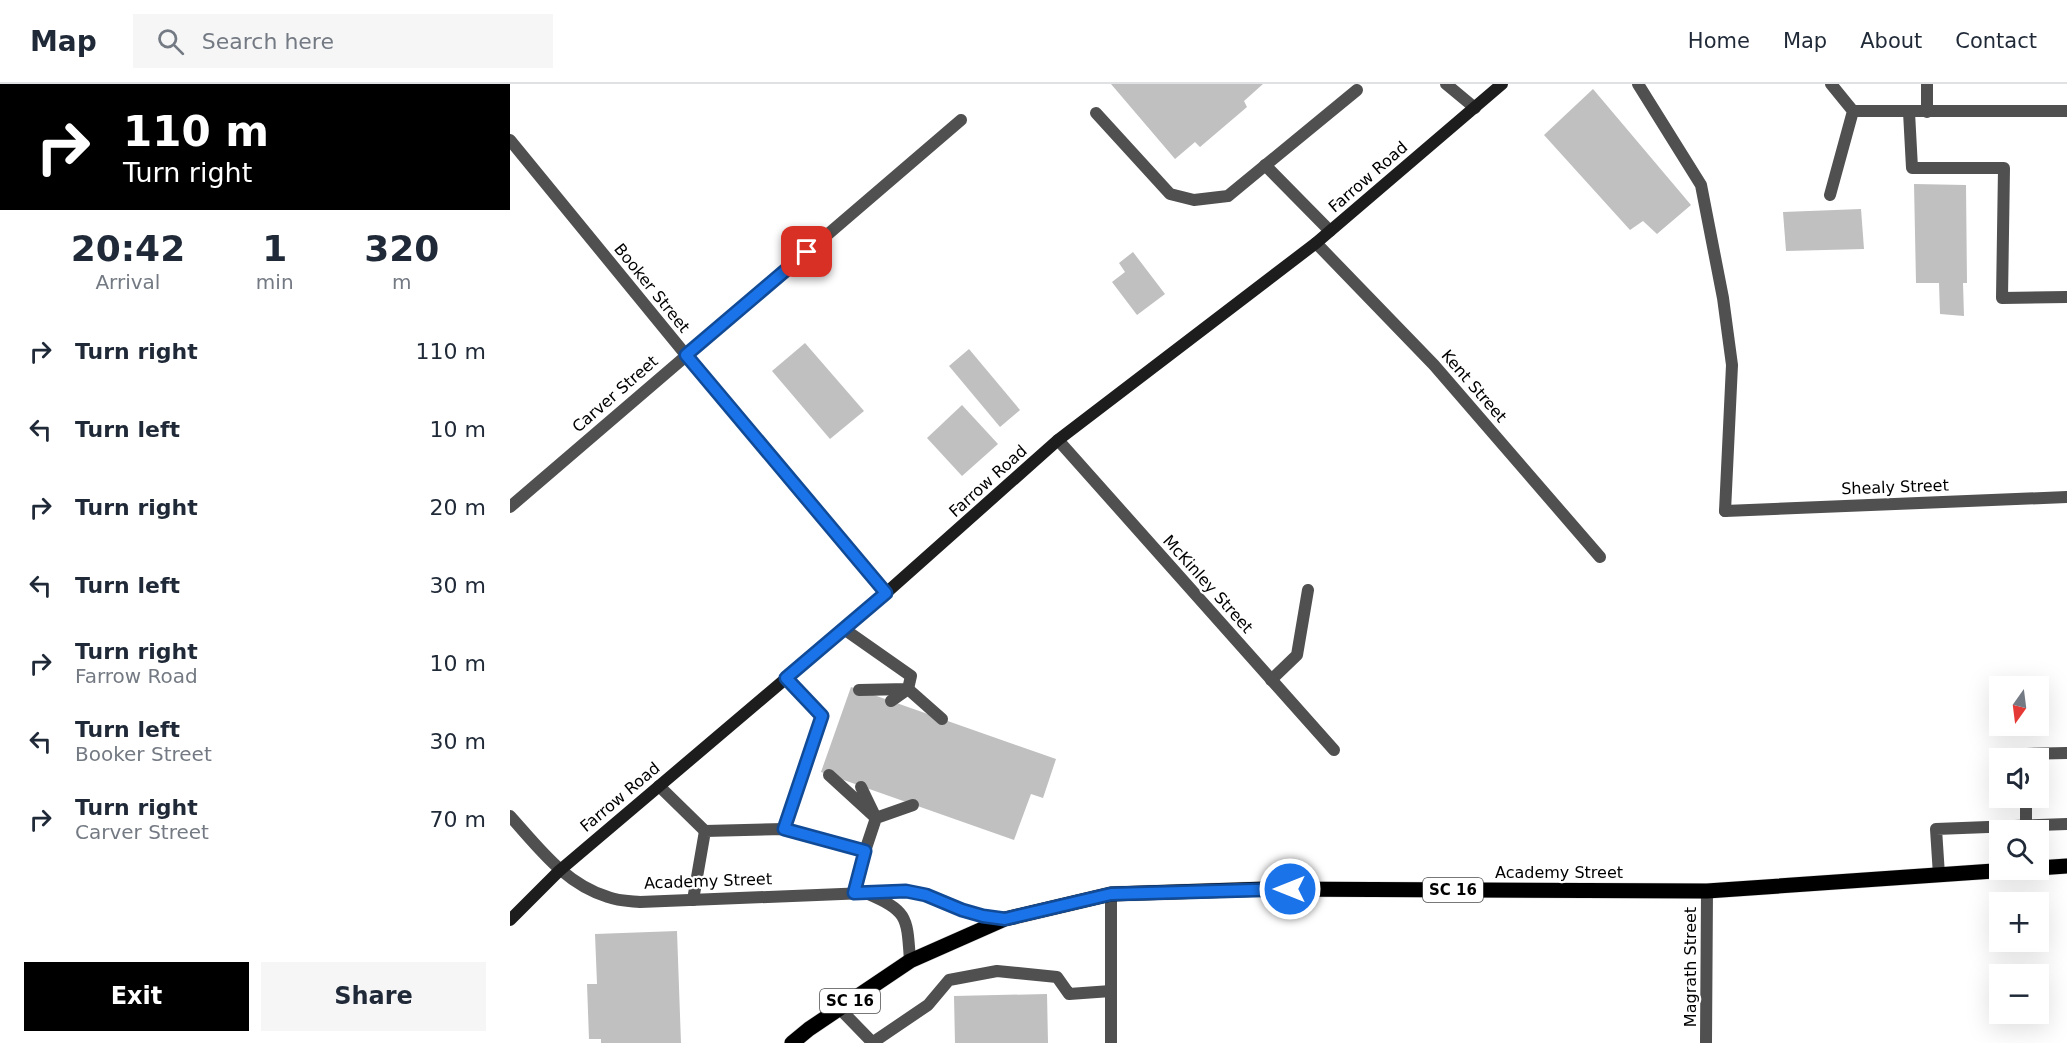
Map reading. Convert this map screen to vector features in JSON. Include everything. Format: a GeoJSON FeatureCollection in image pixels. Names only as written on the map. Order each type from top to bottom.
{"type":"FeatureCollection","features":[{"type":"Feature","properties":{"kind":"main road","name":"Farrow Road"},"geometry":{"type":"LineString","coordinates":[[510,920],[559,871],[886,593],[1058,440],[1317,243],[1502,84]]}},
{"type":"Feature","properties":{"kind":"main road"},"geometry":{"type":"LineString","coordinates":[[2049,867],[2067,866]]}},
{"type":"Feature","properties":{"kind":"main road","name":"Academy Street"},"geometry":{"type":"LineString","coordinates":[[792,1043],[839,1008],[910,961],[1005,919],[1111,894],[1266,889],[1707,891],[1989,871]]}},
{"type":"Feature","properties":{"kind":"street"},"geometry":{"type":"LineString","coordinates":[[1446,84],[1475,108]]}},
{"type":"Feature","properties":{"kind":"street","name":"Shealy Street"},"geometry":{"type":"LineString","coordinates":[[1638,84],[1701,184],[1723,298],[1732,365],[1725,511],[2067,496]]}},
{"type":"Feature","properties":{"kind":"street"},"geometry":{"type":"LineString","coordinates":[[1831,84],[1853,111],[2067,111]]}},
{"type":"Feature","properties":{"kind":"street"},"geometry":{"type":"LineString","coordinates":[[1926,84],[1927,112]]}},
{"type":"Feature","properties":{"kind":"street"},"geometry":{"type":"LineString","coordinates":[[1096,113],[1170,194],[1194,200],[1227,195],[1356,90]]}},
{"type":"Feature","properties":{"kind":"street"},"geometry":{"type":"LineString","coordinates":[[1830,195],[1853,111]]}},
{"type":"Feature","properties":{"kind":"street"},"geometry":{"type":"LineString","coordinates":[[1909,112],[1912,168],[2004,168],[2002,298],[2067,297]]}},
{"type":"Feature","properties":{"kind":"street","name":"Carver Street"},"geometry":{"type":"LineString","coordinates":[[510,507],[962,120]]}},
{"type":"Feature","properties":{"kind":"street","name":"Booker Street"},"geometry":{"type":"LineString","coordinates":[[510,140],[686,355],[886,593]]}},
{"type":"Feature","properties":{"kind":"street"},"geometry":{"type":"LineString","coordinates":[[1265,165],[1330,231]]}},
{"type":"Feature","properties":{"kind":"street","name":"Kent Street"},"geometry":{"type":"LineString","coordinates":[[1317,243],[1434,365],[1600,557]]}},
{"type":"Feature","properties":{"kind":"street","name":"McKinley Street"},"geometry":{"type":"LineString","coordinates":[[1058,440],[1334,750]]}},
{"type":"Feature","properties":{"kind":"street"},"geometry":{"type":"LineString","coordinates":[[1271,680],[1297,655],[1308,590]]}},
{"type":"Feature","properties":{"kind":"street"},"geometry":{"type":"LineString","coordinates":[[844,629],[911,676],[908,689],[891,701]]}},
{"type":"Feature","properties":{"kind":"street"},"geometry":{"type":"LineString","coordinates":[[784,829],[822,716],[786,678]]}},
{"type":"Feature","properties":{"kind":"street"},"geometry":{"type":"LineString","coordinates":[[859,690],[908,689],[942,719]]}},
{"type":"Feature","properties":{"kind":"street"},"geometry":{"type":"LineString","coordinates":[[2049,753],[2067,753]]}},
{"type":"Feature","properties":{"kind":"street"},"geometry":{"type":"LineString","coordinates":[[829,775],[876,818]]}},
{"type":"Feature","properties":{"kind":"street"},"geometry":{"type":"LineString","coordinates":[[659,786],[705,831],[784,829],[865,851]]}},
{"type":"Feature","properties":{"kind":"street"},"geometry":{"type":"LineString","coordinates":[[860,893],[865,851],[876,818],[861,787]]}},
{"type":"Feature","properties":{"kind":"street"},"geometry":{"type":"LineString","coordinates":[[876,818],[913,805]]}},
{"type":"Feature","properties":{"kind":"street","name":"Academy Street"},"geometry":{"type":"LineString","coordinates":[[510,816],[559,871],[609,898],[640,902],[906,891],[926,895],[983,916],[1005,919]]}},
{"type":"Feature","properties":{"kind":"street"},"geometry":{"type":"LineString","coordinates":[[2049,825],[2067,824]]}},
{"type":"Feature","properties":{"kind":"street"},"geometry":{"type":"LineString","coordinates":[[1938,875],[1936,829],[1989,827]]}},
{"type":"Feature","properties":{"kind":"street"},"geometry":{"type":"LineString","coordinates":[[693,900],[705,831]]}},
{"type":"Feature","properties":{"kind":"street","name":"Magrath Street"},"geometry":{"type":"LineString","coordinates":[[1706,1043],[1707,891]]}},
{"type":"Feature","properties":{"kind":"street","name":"Academy Street"},"geometry":{"type":"LineString","coordinates":[[860,893],[891,903],[902,913],[908,928],[910,961]]}},
{"type":"Feature","properties":{"kind":"street"},"geometry":{"type":"LineString","coordinates":[[1111,894],[1111,1043]]}},
{"type":"Feature","properties":{"kind":"street"},"geometry":{"type":"LineString","coordinates":[[839,1008],[872,1043],[928,1005],[949,980],[997,971],[1057,976],[1069,994],[1111,991]]}},
{"type":"Feature","properties":{"kind":"building"},"geometry":{"type":"Polygon","coordinates":[[[1111,84],[1263,84],[1244,101],[1247,107],[1200,147],[1195,142],[1175,159],[1111,84]]]}},
{"type":"Feature","properties":{"kind":"building"},"geometry":{"type":"Polygon","coordinates":[[[1593,89],[1691,205],[1657,234],[1643,221],[1630,230],[1544,135],[1593,89]]]}},
{"type":"Feature","properties":{"kind":"building"},"geometry":{"type":"Polygon","coordinates":[[[1914,184],[1966,185],[1967,283],[1963,283],[1964,316],[1940,314],[1939,283],[1916,283],[1914,184]]]}},
{"type":"Feature","properties":{"kind":"building"},"geometry":{"type":"Polygon","coordinates":[[[1861,209],[1864,249],[1786,251],[1783,212],[1861,209]]]}},
{"type":"Feature","properties":{"kind":"building"},"geometry":{"type":"Polygon","coordinates":[[[1133,252],[1165,294],[1137,315],[1112,282],[1125,272],[1119,263],[1133,252]]]}},
{"type":"Feature","properties":{"kind":"building"},"geometry":{"type":"Polygon","coordinates":[[[805,343],[864,411],[830,439],[772,371],[805,343]]]}},
{"type":"Feature","properties":{"kind":"building"},"geometry":{"type":"Polygon","coordinates":[[[969,349],[1020,410],[1000,427],[949,366],[969,349]]]}},
{"type":"Feature","properties":{"kind":"building"},"geometry":{"type":"Polygon","coordinates":[[[962,405],[998,444],[962,476],[927,438],[962,405]]]}},
{"type":"Feature","properties":{"kind":"building"},"geometry":{"type":"Polygon","coordinates":[[[851,687],[1056,759],[1043,798],[1031,794],[1014,840],[821,772],[851,687]]]}},
{"type":"Feature","properties":{"kind":"building"},"geometry":{"type":"Polygon","coordinates":[[[677,931],[681,1043],[601,1043],[601,1039],[589,1039],[587,984],[597,984],[595,934],[677,931]]]}},
{"type":"Feature","properties":{"kind":"building"},"geometry":{"type":"Polygon","coordinates":[[[1047,994],[1048,1043],[955,1043],[954,996],[1047,994]]]}},
{"type":"Feature","properties":{"kind":"route"},"geometry":{"type":"LineString","coordinates":[[807,252],[686,355],[886,593],[786,678],[822,716],[784,829],[865,851],[854,893],[906,891],[926,895],[983,916],[1005,919],[1111,894],[1290,889]]}}]}
